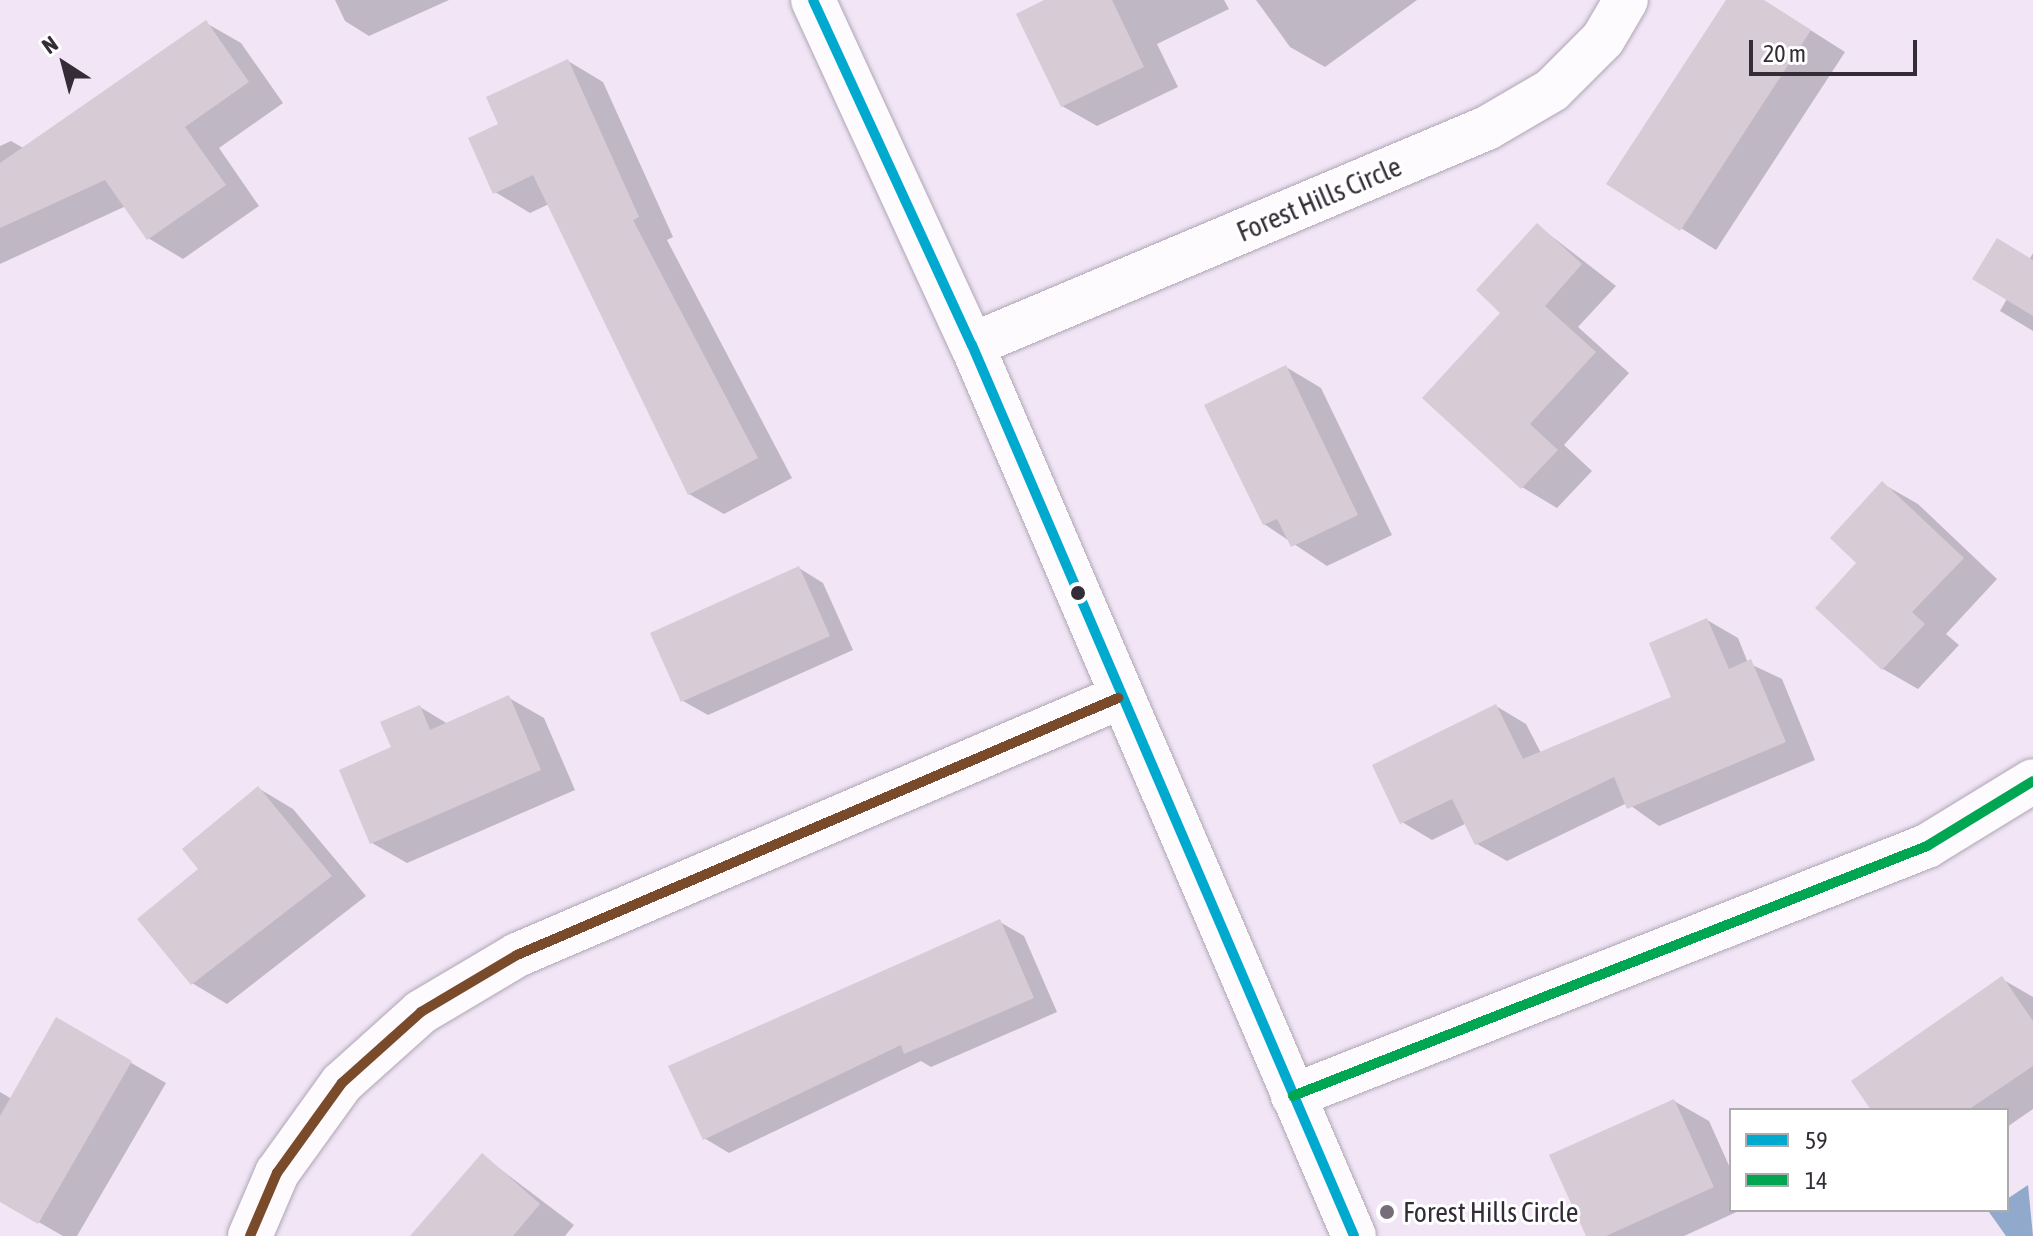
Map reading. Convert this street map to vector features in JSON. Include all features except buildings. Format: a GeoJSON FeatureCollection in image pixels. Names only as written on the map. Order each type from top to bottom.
{"type":"FeatureCollection","features":[{"type":"Feature","properties":{"kind":"street"},"geometry":{"type":"LineString","coordinates":[[813,0],[972,345],[1118,698],[1354,1236]]}},
{"type":"Feature","properties":{"kind":"street","name":"Forest Hills Circle"},"geometry":{"type":"LineString","coordinates":[[972,345],[1487,128],[1552,90],[1603,39],[1626,0]]}},
{"type":"Feature","properties":{"kind":"street"},"geometry":{"type":"LineString","coordinates":[[250,1236],[277,1173],[342,1083],[421,1012],[517,955],[1118,698]]}},
{"type":"Feature","properties":{"kind":"street"},"geometry":{"type":"LineString","coordinates":[[1293,1096],[1927,846],[2033,781]]}},
{"type":"Feature","properties":{"kind":"water"},"geometry":{"type":"Polygon","coordinates":[[[2028,1185],[2033,1236],[2006,1236],[1989,1212],[2009,1212],[2009,1198],[2028,1185]]]}},
{"type":"Feature","properties":{"kind":"transit line","name":"59"},"geometry":{"type":"LineString","coordinates":[[813,0],[972,345],[1354,1236]]}},
{"type":"Feature","properties":{"kind":"transit line"},"geometry":{"type":"LineString","coordinates":[[250,1236],[277,1173],[342,1083],[421,1012],[517,955],[1118,698]]}},
{"type":"Feature","properties":{"kind":"transit line","name":"14"},"geometry":{"type":"LineString","coordinates":[[1293,1096],[1927,846],[2033,781]]}},
{"type":"Feature","properties":{"kind":"place","name":"Forest Hills Circle"},"geometry":{"type":"Point","coordinates":[1387,1212]}}]}
